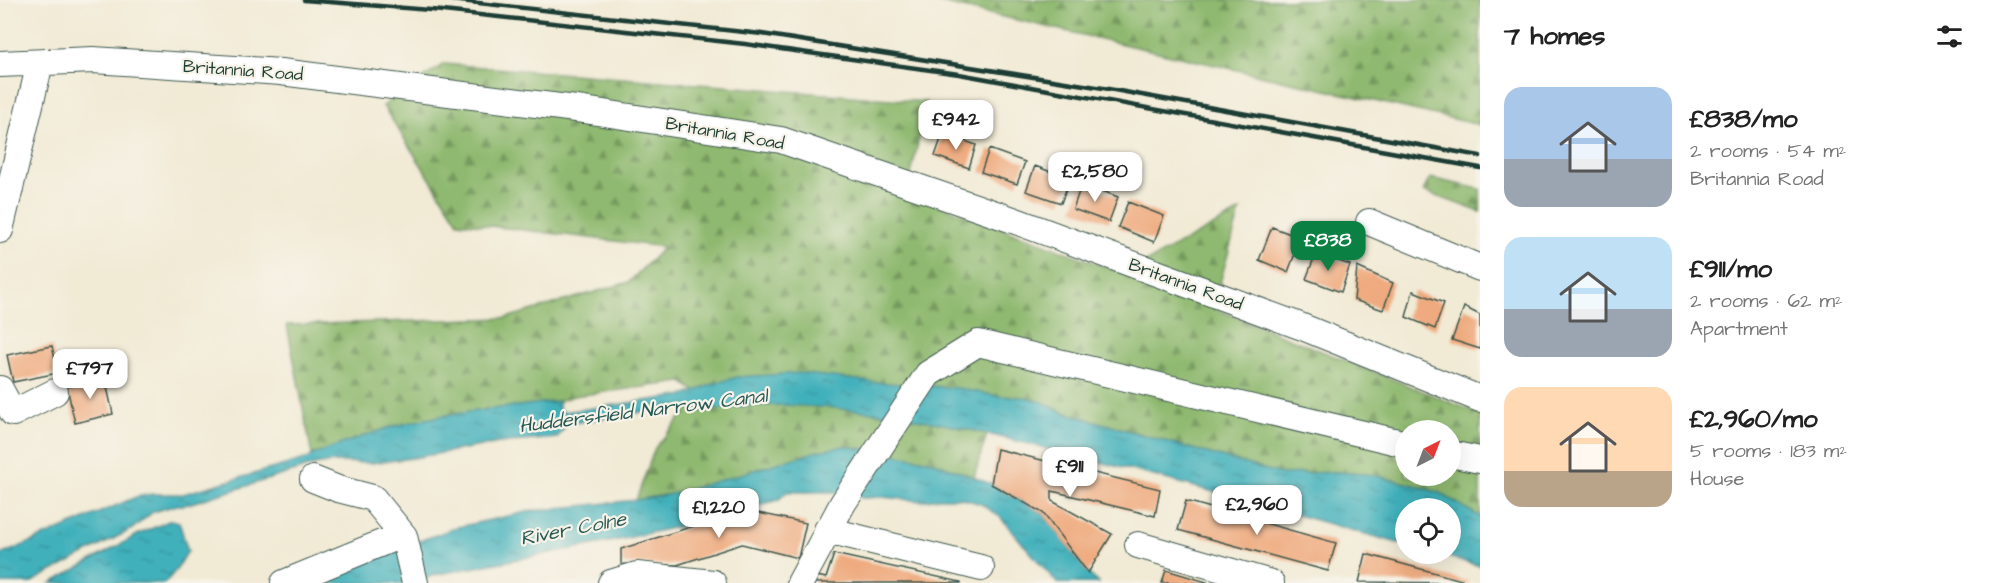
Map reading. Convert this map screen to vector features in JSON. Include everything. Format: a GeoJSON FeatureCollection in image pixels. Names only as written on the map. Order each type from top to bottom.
{"type":"FeatureCollection","features":[{"type":"Feature","properties":{"kind":"street","name":"Britannia Road"},"geometry":{"type":"LineString","coordinates":[[0,64],[93,60],[281,72],[584,110],[781,140],[1013,220],[1289,322],[1480,399]]}},
{"type":"Feature","properties":{"kind":"street"},"geometry":{"type":"LineString","coordinates":[[0,230],[40,63]]}},
{"type":"Feature","properties":{"kind":"street"},"geometry":{"type":"LineString","coordinates":[[1369,222],[1480,268]]}},
{"type":"Feature","properties":{"kind":"street"},"geometry":{"type":"LineString","coordinates":[[800,583],[843,503],[928,374],[978,343],[1395,441]]}},
{"type":"Feature","properties":{"kind":"street"},"geometry":{"type":"LineString","coordinates":[[0,389],[13,413],[55,392]]}},
{"type":"Feature","properties":{"kind":"street"},"geometry":{"type":"LineString","coordinates":[[1461,456],[1480,460]]}},
{"type":"Feature","properties":{"kind":"street"},"geometry":{"type":"LineString","coordinates":[[313,479],[338,489],[373,498],[405,539],[416,583]]}},
{"type":"Feature","properties":{"kind":"street"},"geometry":{"type":"LineString","coordinates":[[827,530],[981,568]]}},
{"type":"Feature","properties":{"kind":"street"},"geometry":{"type":"LineString","coordinates":[[284,583],[388,540],[405,539]]}},
{"type":"Feature","properties":{"kind":"street"},"geometry":{"type":"LineString","coordinates":[[1138,545],[1271,583]]}},
{"type":"Feature","properties":{"kind":"street"},"geometry":{"type":"LineString","coordinates":[[610,583],[637,575],[713,583]]}},
{"type":"Feature","properties":{"kind":"green space"},"geometry":{"type":"Polygon","coordinates":[[[928,0],[1480,0],[1480,125],[928,0]]]}},
{"type":"Feature","properties":{"kind":"green space"},"geometry":{"type":"Polygon","coordinates":[[[444,64],[927,102],[907,193],[1125,274],[1240,211],[1213,308],[1480,414],[1480,517],[1461,506],[1461,498],[1448,498],[1417,486],[1461,486],[1461,420],[1395,420],[1395,480],[1373,475],[1339,472],[1281,474],[1063,412],[1039,402],[998,397],[974,477],[932,461],[845,446],[677,493],[636,500],[655,448],[688,409],[701,411],[693,390],[682,382],[441,416],[395,426],[312,455],[287,325],[506,318],[629,282],[664,247],[458,222],[383,106],[444,64]]]}},
{"type":"Feature","properties":{"kind":"green space"},"geometry":{"type":"Polygon","coordinates":[[[1430,178],[1480,189],[1480,212],[1423,191],[1430,178]]]}},
{"type":"Feature","properties":{"kind":"water","name":"Huddersfield Narrow Canal"},"geometry":{"type":"Polygon","coordinates":[[[799,373],[874,382],[957,388],[998,396],[1025,397],[1063,412],[1281,474],[1339,472],[1373,475],[1395,480],[1395,486],[1417,486],[1448,498],[1395,498],[1395,542],[1146,474],[933,422],[881,413],[822,407],[753,406],[701,411],[692,410],[685,405],[567,424],[557,438],[499,443],[371,463],[334,462],[315,465],[185,505],[153,512],[132,529],[30,583],[0,583],[0,555],[136,497],[152,494],[183,494],[309,458],[332,447],[415,421],[559,401],[559,409],[564,412],[686,395],[737,377],[799,373]]]}},
{"type":"Feature","properties":{"kind":"water","name":"River Colne"},"geometry":{"type":"Polygon","coordinates":[[[845,446],[932,461],[991,484],[1043,513],[1088,573],[1099,583],[1057,583],[999,516],[981,504],[961,498],[921,501],[882,497],[863,498],[836,492],[787,492],[778,500],[708,520],[614,541],[434,575],[416,583],[301,583],[458,527],[531,511],[636,500],[677,493],[818,451],[845,446]]]}},
{"type":"Feature","properties":{"kind":"water"},"geometry":{"type":"Polygon","coordinates":[[[1461,506],[1480,517],[1480,566],[1461,561],[1461,506]]]}},
{"type":"Feature","properties":{"kind":"water"},"geometry":{"type":"Polygon","coordinates":[[[171,520],[179,522],[188,551],[165,583],[51,583],[139,534],[171,520]]]}},
{"type":"Feature","properties":{"kind":"building"},"geometry":{"type":"Polygon","coordinates":[[[943,133],[976,145],[969,168],[935,156],[943,133]]]}},
{"type":"Feature","properties":{"kind":"building"},"geometry":{"type":"Polygon","coordinates":[[[989,149],[1025,162],[1017,184],[981,172],[989,149]]]}},
{"type":"Feature","properties":{"kind":"building"},"geometry":{"type":"Polygon","coordinates":[[[1035,166],[1070,179],[1061,203],[1026,191],[1035,166]]]}},
{"type":"Feature","properties":{"kind":"building"},"geometry":{"type":"Polygon","coordinates":[[[1082,183],[1118,197],[1109,222],[1073,209],[1082,183]]]}},
{"type":"Feature","properties":{"kind":"building"},"geometry":{"type":"Polygon","coordinates":[[[1128,202],[1164,216],[1154,242],[1118,227],[1128,202]]]}},
{"type":"Feature","properties":{"kind":"building"},"geometry":{"type":"Polygon","coordinates":[[[1272,227],[1301,238],[1288,272],[1259,260],[1272,227]]]}},
{"type":"Feature","properties":{"kind":"building"},"geometry":{"type":"Polygon","coordinates":[[[1316,253],[1350,265],[1341,292],[1306,279],[1316,253]]]}},
{"type":"Feature","properties":{"kind":"building"},"geometry":{"type":"Polygon","coordinates":[[[1357,267],[1393,283],[1383,310],[1354,300],[1357,267]]]}},
{"type":"Feature","properties":{"kind":"building"},"geometry":{"type":"Polygon","coordinates":[[[1413,291],[1444,303],[1435,329],[1406,317],[1413,291]]]}},
{"type":"Feature","properties":{"kind":"building"},"geometry":{"type":"Polygon","coordinates":[[[1464,307],[1480,315],[1480,349],[1452,340],[1464,307]]]}},
{"type":"Feature","properties":{"kind":"building"},"geometry":{"type":"Polygon","coordinates":[[[52,346],[58,373],[13,382],[7,355],[52,346]]]}},
{"type":"Feature","properties":{"kind":"building"},"geometry":{"type":"Polygon","coordinates":[[[105,378],[113,414],[75,423],[67,387],[105,378]]]}},
{"type":"Feature","properties":{"kind":"building"},"geometry":{"type":"Polygon","coordinates":[[[997,449],[1160,489],[1155,516],[1052,491],[1052,501],[1112,534],[1088,573],[1043,513],[991,484],[997,449]]]}},
{"type":"Feature","properties":{"kind":"building"},"geometry":{"type":"Polygon","coordinates":[[[1186,501],[1336,543],[1328,571],[1178,530],[1186,501]]]}},
{"type":"Feature","properties":{"kind":"building"},"geometry":{"type":"Polygon","coordinates":[[[744,510],[806,523],[798,558],[742,544],[677,565],[621,564],[621,549],[744,510]]]}},
{"type":"Feature","properties":{"kind":"building"},"geometry":{"type":"Polygon","coordinates":[[[834,554],[961,583],[815,583],[817,576],[826,578],[834,554]]]}},
{"type":"Feature","properties":{"kind":"building"},"geometry":{"type":"Polygon","coordinates":[[[1366,554],[1469,583],[1359,582],[1366,554]]]}},
{"type":"Feature","properties":{"kind":"building"},"geometry":{"type":"Polygon","coordinates":[[[1166,570],[1207,582],[1162,583],[1166,570]]]}},
{"type":"Feature","properties":{"kind":"railway"},"geometry":{"type":"LineString","coordinates":[[304,0],[443,11],[745,44],[959,74],[1480,168]]}},
{"type":"Feature","properties":{"kind":"railway"},"geometry":{"type":"LineString","coordinates":[[451,0],[762,34],[1103,88],[1480,156]]}}]}
